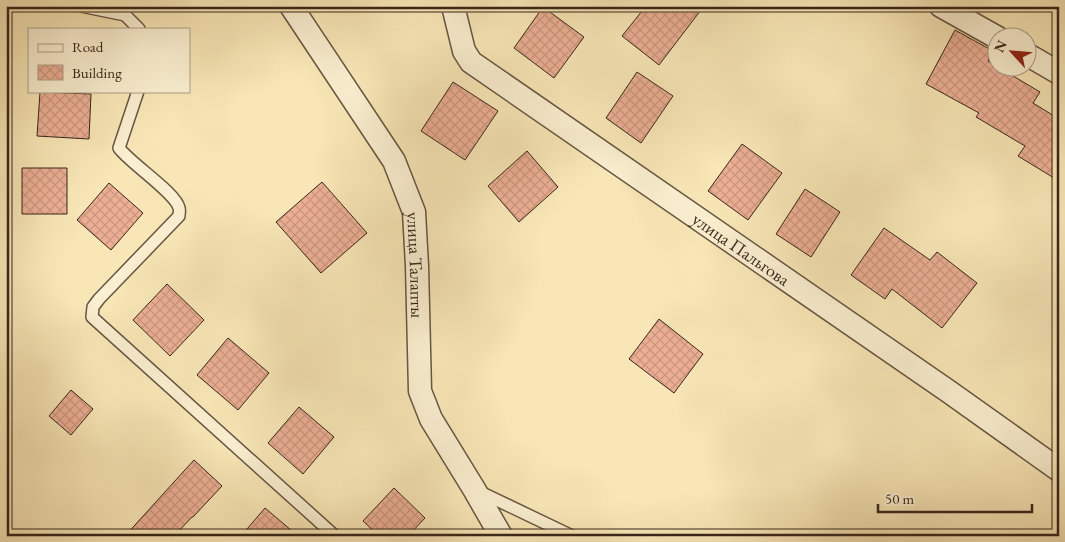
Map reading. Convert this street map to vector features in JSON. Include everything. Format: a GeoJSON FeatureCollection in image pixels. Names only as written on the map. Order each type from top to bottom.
{"type":"FeatureCollection","features":[{"type":"Feature","properties":{"kind":"street","name":"улица Талапты"},"geometry":{"type":"LineString","coordinates":[[291,6],[394,161],[414,212],[420,392],[431,418],[501,536]]}},
{"type":"Feature","properties":{"kind":"street","name":"улица Пальгова"},"geometry":{"type":"LineString","coordinates":[[453,6],[464,51],[471,62],[940,385],[1059,470]]}},
{"type":"Feature","properties":{"kind":"street"},"geometry":{"type":"LineString","coordinates":[[941,6],[988,32]]}},
{"type":"Feature","properties":{"kind":"street"},"geometry":{"type":"LineString","coordinates":[[1038,61],[1059,73]]}},
{"type":"Feature","properties":{"kind":"lane"},"geometry":{"type":"LineString","coordinates":[[81,6],[125,15],[138,28]]}},
{"type":"Feature","properties":{"kind":"lane"},"geometry":{"type":"LineString","coordinates":[[138,92],[119,148],[126,157],[174,197],[179,207],[179,216],[99,299],[93,307],[92,317],[335,536]]}},
{"type":"Feature","properties":{"kind":"lane"},"geometry":{"type":"LineString","coordinates":[[474,489],[572,536]]}},
{"type":"Feature","properties":{"kind":"building"},"geometry":{"type":"Polygon","coordinates":[[[646,6],[704,6],[659,65],[622,36],[646,6]]]}},
{"type":"Feature","properties":{"kind":"building"},"geometry":{"type":"Polygon","coordinates":[[[543,7],[584,37],[554,78],[514,48],[543,7]]]}},
{"type":"Feature","properties":{"kind":"building"},"geometry":{"type":"Polygon","coordinates":[[[955,30],[988,48],[988,78],[1017,78],[1040,92],[1033,103],[1059,119],[1059,181],[1018,156],[1025,146],[976,117],[979,113],[926,84],[955,30]]]}},
{"type":"Feature","properties":{"kind":"building"},"geometry":{"type":"Polygon","coordinates":[[[637,72],[673,96],[641,143],[606,118],[637,72]]]}},
{"type":"Feature","properties":{"kind":"building"},"geometry":{"type":"Polygon","coordinates":[[[453,82],[498,111],[465,160],[421,131],[453,82]]]}},
{"type":"Feature","properties":{"kind":"building"},"geometry":{"type":"Polygon","coordinates":[[[40,92],[91,94],[89,139],[37,136],[40,92]]]}},
{"type":"Feature","properties":{"kind":"building"},"geometry":{"type":"Polygon","coordinates":[[[742,144],[782,173],[748,220],[708,191],[742,144]]]}},
{"type":"Feature","properties":{"kind":"building"},"geometry":{"type":"Polygon","coordinates":[[[527,151],[558,187],[519,222],[488,186],[527,151]]]}},
{"type":"Feature","properties":{"kind":"building"},"geometry":{"type":"Polygon","coordinates":[[[22,168],[67,168],[67,214],[22,214],[22,168]]]}},
{"type":"Feature","properties":{"kind":"building"},"geometry":{"type":"Polygon","coordinates":[[[322,182],[367,233],[321,273],[276,222],[322,182]]]}},
{"type":"Feature","properties":{"kind":"building"},"geometry":{"type":"Polygon","coordinates":[[[109,183],[143,213],[111,250],[77,220],[109,183]]]}},
{"type":"Feature","properties":{"kind":"building"},"geometry":{"type":"Polygon","coordinates":[[[805,189],[840,212],[811,257],[776,234],[805,189]]]}},
{"type":"Feature","properties":{"kind":"building"},"geometry":{"type":"Polygon","coordinates":[[[884,228],[930,260],[937,252],[977,283],[942,328],[892,289],[885,299],[851,275],[884,228]]]}},
{"type":"Feature","properties":{"kind":"building"},"geometry":{"type":"Polygon","coordinates":[[[167,284],[204,320],[170,356],[133,320],[167,284]]]}},
{"type":"Feature","properties":{"kind":"building"},"geometry":{"type":"Polygon","coordinates":[[[659,319],[703,354],[674,393],[629,359],[659,319]]]}},
{"type":"Feature","properties":{"kind":"building"},"geometry":{"type":"Polygon","coordinates":[[[228,338],[269,373],[238,410],[197,375],[228,338]]]}},
{"type":"Feature","properties":{"kind":"building"},"geometry":{"type":"Polygon","coordinates":[[[71,390],[93,409],[71,435],[49,416],[71,390]]]}},
{"type":"Feature","properties":{"kind":"building"},"geometry":{"type":"Polygon","coordinates":[[[299,407],[334,437],[303,474],[268,443],[299,407]]]}},
{"type":"Feature","properties":{"kind":"building"},"geometry":{"type":"Polygon","coordinates":[[[194,460],[222,486],[174,536],[125,536],[194,460]]]}},
{"type":"Feature","properties":{"kind":"building"},"geometry":{"type":"Polygon","coordinates":[[[394,488],[425,518],[408,536],[379,536],[363,521],[394,488]]]}},
{"type":"Feature","properties":{"kind":"building"},"geometry":{"type":"Polygon","coordinates":[[[265,508],[298,536],[241,536],[265,508]]]}}]}
